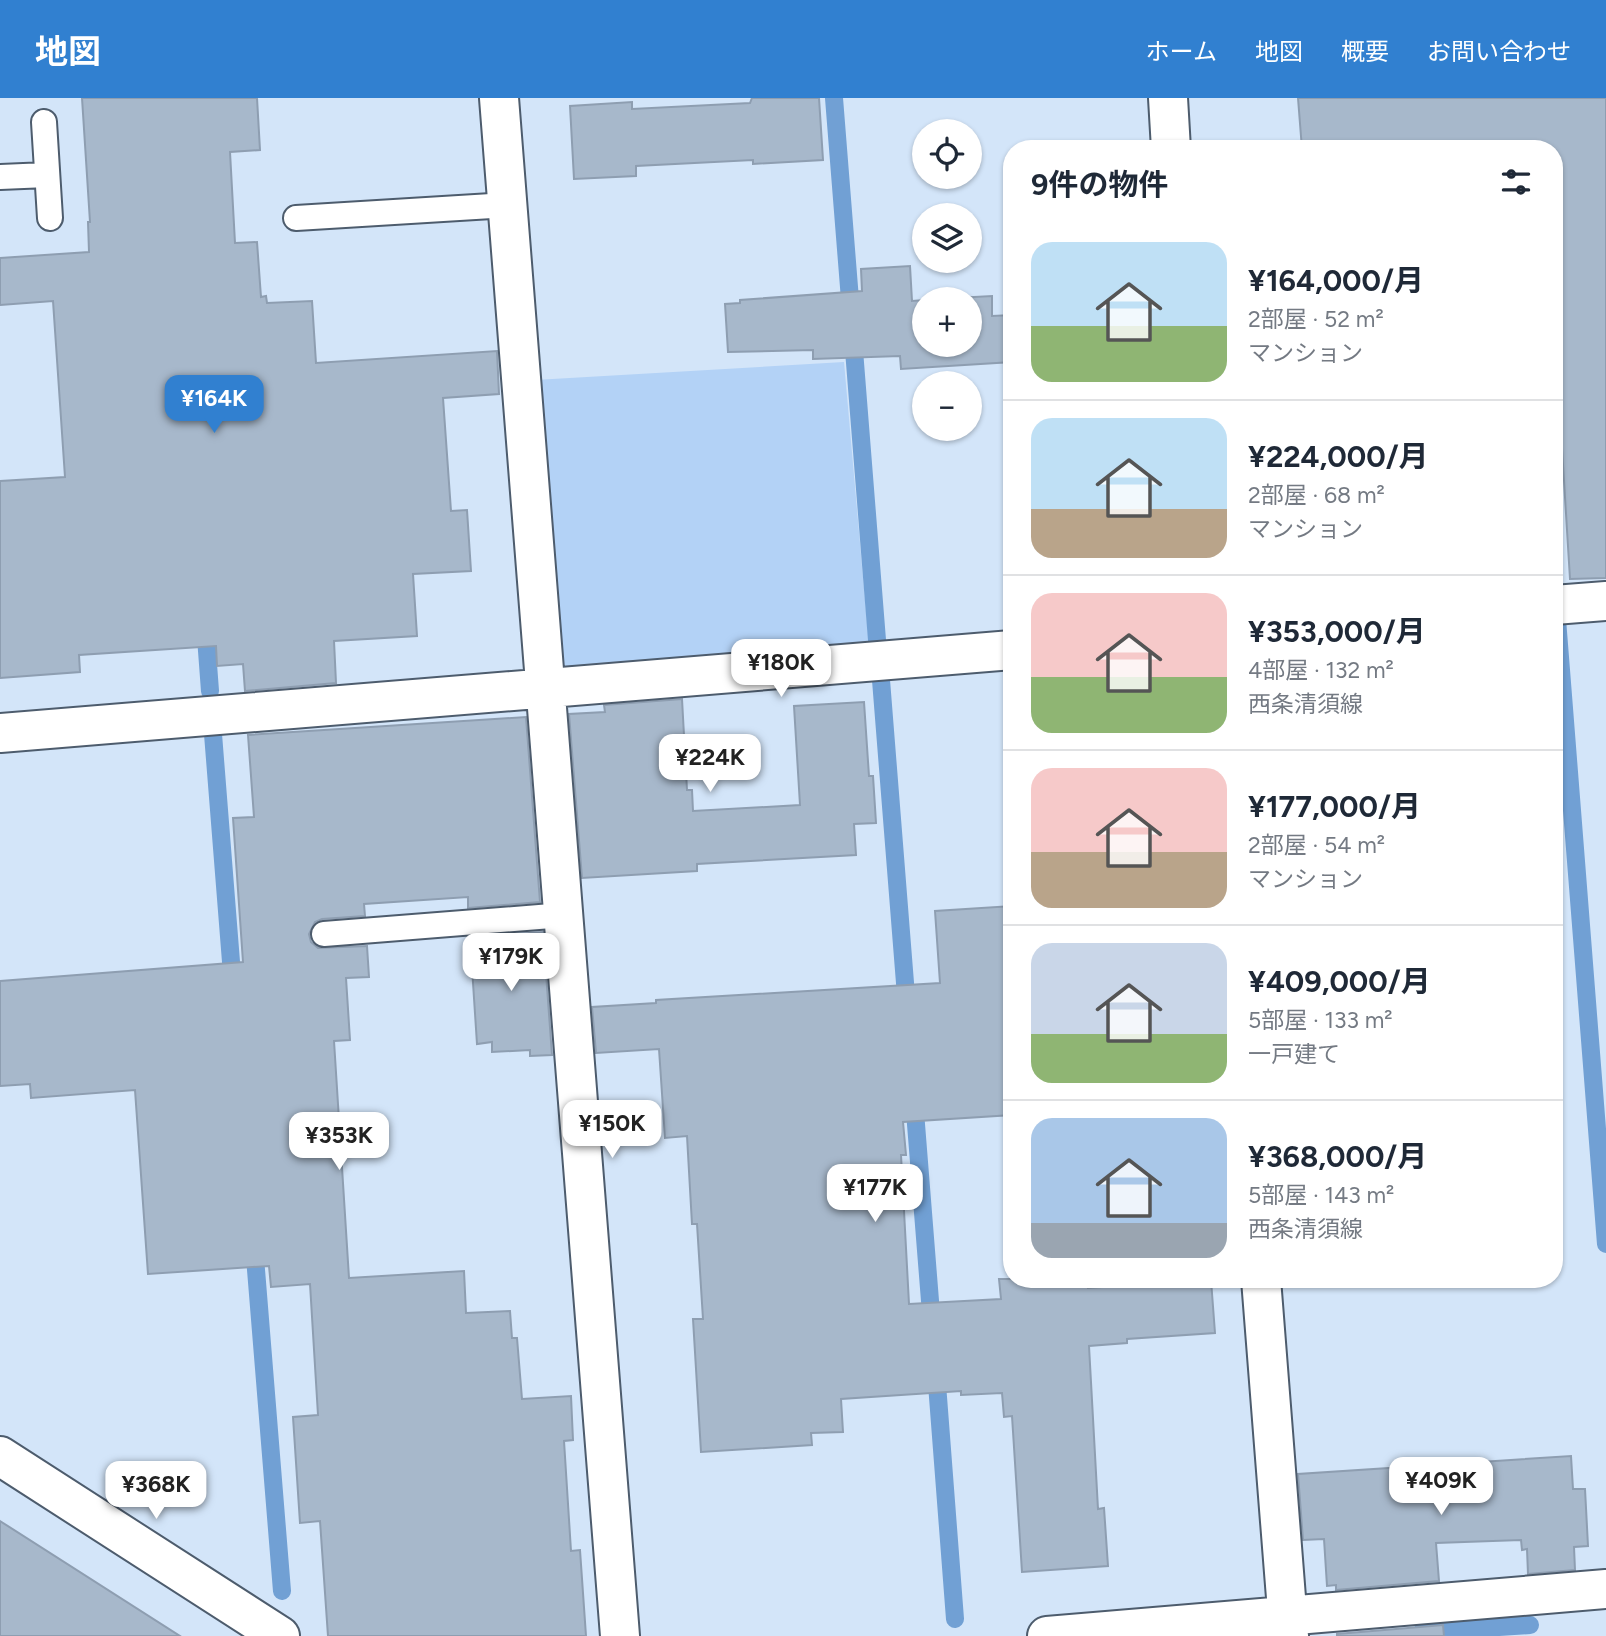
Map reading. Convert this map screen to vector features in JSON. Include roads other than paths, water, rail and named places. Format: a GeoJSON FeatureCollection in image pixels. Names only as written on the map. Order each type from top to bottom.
{"type":"FeatureCollection","features":[{"type":"Feature","properties":{"kind":"street"},"geometry":{"type":"LineString","coordinates":[[499,98],[620,1636]]}},
{"type":"Feature","properties":{"kind":"street"},"geometry":{"type":"LineString","coordinates":[[1168,98],[1170,140]]}},
{"type":"Feature","properties":{"kind":"street"},"geometry":{"type":"LineString","coordinates":[[1563,605],[1606,601]]}},
{"type":"Feature","properties":{"kind":"street"},"geometry":{"type":"LineString","coordinates":[[0,733],[1003,651]]}},
{"type":"Feature","properties":{"kind":"street"},"geometry":{"type":"LineString","coordinates":[[1262,1288],[1288,1626]]}},
{"type":"Feature","properties":{"kind":"street"},"geometry":{"type":"LineString","coordinates":[[0,1457],[280,1636]]}},
{"type":"Feature","properties":{"kind":"street"},"geometry":{"type":"LineString","coordinates":[[1047,1636],[1288,1626],[1606,1589]]}},
{"type":"Feature","properties":{"kind":"lane"},"geometry":{"type":"LineString","coordinates":[[44,122],[50,218]]}},
{"type":"Feature","properties":{"kind":"lane"},"geometry":{"type":"LineString","coordinates":[[0,177],[47,175]]}},
{"type":"Feature","properties":{"kind":"lane"},"geometry":{"type":"LineString","coordinates":[[296,218],[508,205]]}},
{"type":"Feature","properties":{"kind":"lane"},"geometry":{"type":"LineString","coordinates":[[324,934],[564,915]]}},
{"type":"Feature","properties":{"kind":"waterway"},"geometry":{"type":"LineString","coordinates":[[834,98],[877,640]]}},
{"type":"Feature","properties":{"kind":"waterway"},"geometry":{"type":"LineString","coordinates":[[205,624],[210,691]]}},
{"type":"Feature","properties":{"kind":"waterway"},"geometry":{"type":"LineString","coordinates":[[881,680],[907,1008]]}},
{"type":"Feature","properties":{"kind":"waterway"},"geometry":{"type":"LineString","coordinates":[[1563,696],[1606,1244]]}},
{"type":"Feature","properties":{"kind":"waterway"},"geometry":{"type":"LineString","coordinates":[[213,734],[233,987]]}},
{"type":"Feature","properties":{"kind":"waterway"},"geometry":{"type":"LineString","coordinates":[[914,1099],[932,1326]]}},
{"type":"Feature","properties":{"kind":"waterway"},"geometry":{"type":"LineString","coordinates":[[254,1245],[282,1591]]}},
{"type":"Feature","properties":{"kind":"waterway"},"geometry":{"type":"LineString","coordinates":[[936,1371],[955,1619]]}},
{"type":"Feature","properties":{"kind":"waterway"},"geometry":{"type":"LineString","coordinates":[[1422,1632],[1530,1625]]}}]}
